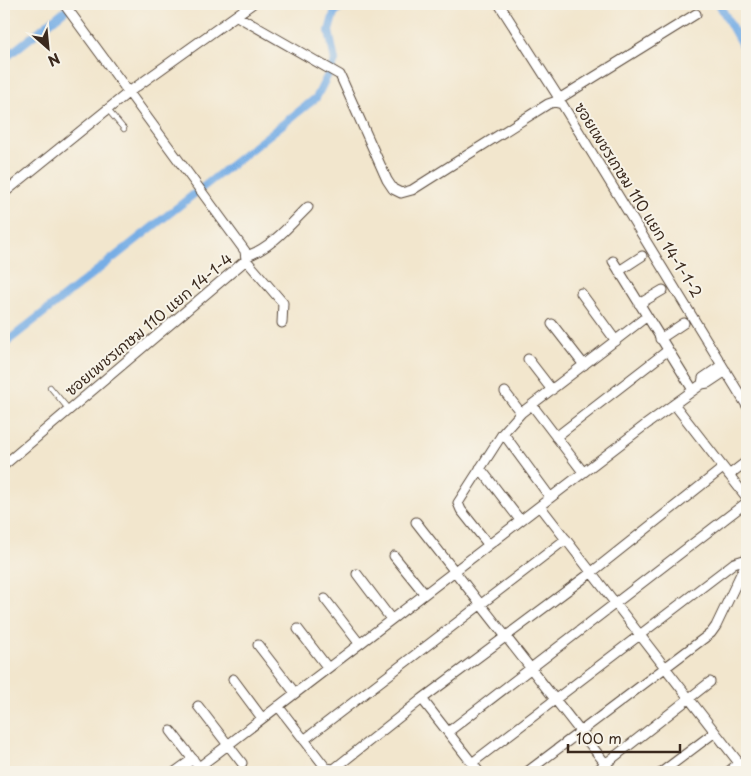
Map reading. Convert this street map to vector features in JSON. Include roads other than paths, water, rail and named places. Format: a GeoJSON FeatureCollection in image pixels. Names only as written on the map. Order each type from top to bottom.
{"type":"FeatureCollection","features":[{"type":"Feature","properties":{"kind":"street","name":"ซอยเพชรเกษม 110 แยก 14-1-4"},"geometry":{"type":"LineString","coordinates":[[4,465],[246,258],[129,92],[64,4]]}},
{"type":"Feature","properties":{"kind":"street"},"geometry":{"type":"LineString","coordinates":[[4,194],[129,92],[252,4]]}},
{"type":"Feature","properties":{"kind":"street"},"geometry":{"type":"LineString","coordinates":[[498,4],[557,100],[696,14]]}},
{"type":"Feature","properties":{"kind":"street","name":"ซอยเพชรเกษม 110 แยก 14-1-1-2"},"geometry":{"type":"LineString","coordinates":[[237,16],[340,76],[387,180],[393,189],[401,193],[412,190],[557,100],[565,106],[747,406]]}},
{"type":"Feature","properties":{"kind":"street"},"geometry":{"type":"LineString","coordinates":[[282,324],[283,302],[246,258],[266,246],[308,207]]}},
{"type":"Feature","properties":{"kind":"street"},"geometry":{"type":"LineString","coordinates":[[619,271],[642,256]]}},
{"type":"Feature","properties":{"kind":"street"},"geometry":{"type":"LineString","coordinates":[[613,261],[667,351],[693,390]]}},
{"type":"Feature","properties":{"kind":"street"},"geometry":{"type":"LineString","coordinates":[[639,304],[663,290]]}},
{"type":"Feature","properties":{"kind":"street"},"geometry":{"type":"LineString","coordinates":[[581,293],[616,341]]}},
{"type":"Feature","properties":{"kind":"street"},"geometry":{"type":"LineString","coordinates":[[488,544],[458,503],[503,433],[521,413],[646,317]]}},
{"type":"Feature","properties":{"kind":"street"},"geometry":{"type":"LineString","coordinates":[[552,324],[584,365]]}},
{"type":"Feature","properties":{"kind":"street"},"geometry":{"type":"LineString","coordinates":[[660,339],[684,324]]}},
{"type":"Feature","properties":{"kind":"street"},"geometry":{"type":"LineString","coordinates":[[556,437],[667,351]]}},
{"type":"Feature","properties":{"kind":"street"},"geometry":{"type":"LineString","coordinates":[[528,358],[552,390]]}},
{"type":"Feature","properties":{"kind":"street"},"geometry":{"type":"LineString","coordinates":[[171,731],[201,770],[228,744],[424,593],[674,404],[702,384],[708,383],[724,368]]}},
{"type":"Feature","properties":{"kind":"street"},"geometry":{"type":"LineString","coordinates":[[505,392],[521,413]]}},
{"type":"Feature","properties":{"kind":"street"},"geometry":{"type":"LineString","coordinates":[[674,404],[747,498]]}},
{"type":"Feature","properties":{"kind":"street"},"geometry":{"type":"LineString","coordinates":[[532,405],[583,472]]}},
{"type":"Feature","properties":{"kind":"street"},"geometry":{"type":"LineString","coordinates":[[503,433],[550,497]]}},
{"type":"Feature","properties":{"kind":"street"},"geometry":{"type":"LineString","coordinates":[[278,706],[326,768],[334,769],[422,699],[726,472],[747,461]]}},
{"type":"Feature","properties":{"kind":"street"},"geometry":{"type":"LineString","coordinates":[[480,468],[520,520]]}},
{"type":"Feature","properties":{"kind":"street"},"geometry":{"type":"LineString","coordinates":[[448,732],[747,502]]}},
{"type":"Feature","properties":{"kind":"street"},"geometry":{"type":"LineString","coordinates":[[540,506],[746,772]]}},
{"type":"Feature","properties":{"kind":"street"},"geometry":{"type":"LineString","coordinates":[[416,522],[612,772]]}},
{"type":"Feature","properties":{"kind":"street"},"geometry":{"type":"LineString","coordinates":[[304,740],[480,603],[566,539]]}},
{"type":"Feature","properties":{"kind":"street"},"geometry":{"type":"LineString","coordinates":[[394,556],[424,593]]}},
{"type":"Feature","properties":{"kind":"street"},"geometry":{"type":"LineString","coordinates":[[472,763],[641,636],[734,563],[747,560]]}},
{"type":"Feature","properties":{"kind":"street"},"geometry":{"type":"LineString","coordinates":[[527,772],[714,629],[747,560]]}},
{"type":"Feature","properties":{"kind":"street"},"geometry":{"type":"LineString","coordinates":[[357,574],[391,619]]}},
{"type":"Feature","properties":{"kind":"street"},"geometry":{"type":"LineString","coordinates":[[325,599],[359,644]]}},
{"type":"Feature","properties":{"kind":"street"},"geometry":{"type":"LineString","coordinates":[[298,630],[328,668]]}},
{"type":"Feature","properties":{"kind":"street"},"geometry":{"type":"LineString","coordinates":[[258,644],[295,693]]}},
{"type":"Feature","properties":{"kind":"street"},"geometry":{"type":"LineString","coordinates":[[232,679],[262,718]]}},
{"type":"Feature","properties":{"kind":"street"},"geometry":{"type":"LineString","coordinates":[[595,772],[710,682]]}},
{"type":"Feature","properties":{"kind":"street"},"geometry":{"type":"LineString","coordinates":[[422,699],[479,772]]}},
{"type":"Feature","properties":{"kind":"street"},"geometry":{"type":"LineString","coordinates":[[198,706],[242,763]]}},
{"type":"Feature","properties":{"kind":"street"},"geometry":{"type":"LineString","coordinates":[[662,772],[715,732]]}},
{"type":"Feature","properties":{"kind":"street"},"geometry":{"type":"LineString","coordinates":[[175,772],[193,759]]}},
{"type":"Feature","properties":{"kind":"street"},"geometry":{"type":"LineString","coordinates":[[728,772],[739,763]]}},
{"type":"Feature","properties":{"kind":"lane"},"geometry":{"type":"LineString","coordinates":[[108,110],[124,129]]}},
{"type":"Feature","properties":{"kind":"lane"},"geometry":{"type":"LineString","coordinates":[[50,387],[70,410]]}},
{"type":"Feature","properties":{"kind":"waterway"},"geometry":{"type":"LineString","coordinates":[[4,59],[73,4]]}},
{"type":"Feature","properties":{"kind":"waterway"},"geometry":{"type":"LineString","coordinates":[[4,344],[316,98],[335,61],[329,31],[334,13],[344,4]]}},
{"type":"Feature","properties":{"kind":"waterway"},"geometry":{"type":"LineString","coordinates":[[719,4],[747,54]]}}]}
